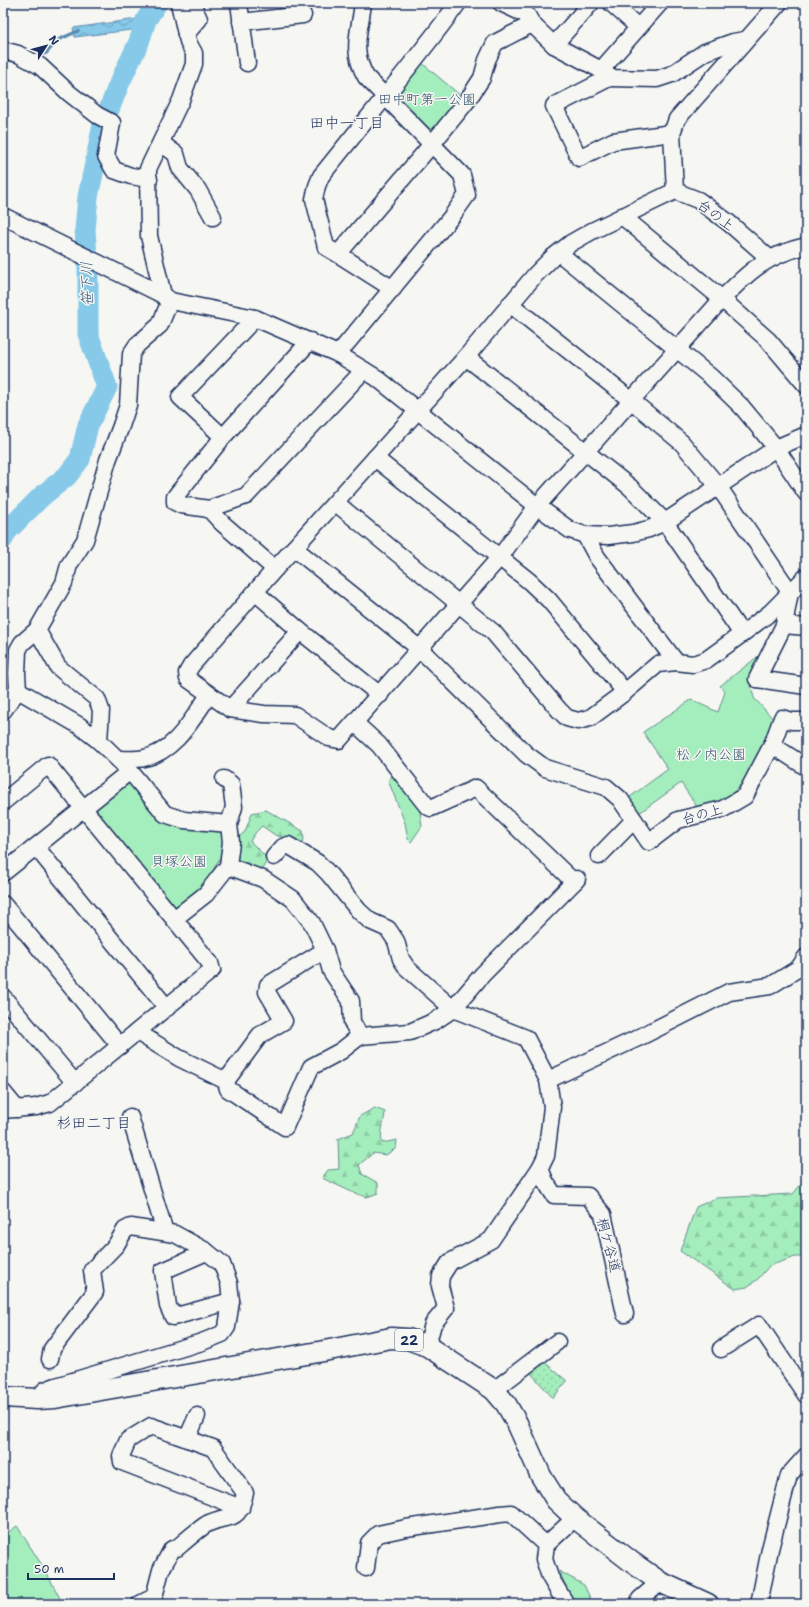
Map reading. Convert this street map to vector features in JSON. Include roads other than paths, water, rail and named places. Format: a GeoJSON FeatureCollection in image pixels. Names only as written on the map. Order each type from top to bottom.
{"type":"FeatureCollection","features":[{"type":"Feature","properties":{"kind":"main road","name":"22"},"geometry":{"type":"LineString","coordinates":[[3,1398],[37,1399],[301,1355],[391,1338],[408,1339],[427,1346],[494,1390],[506,1404],[517,1423],[541,1476],[556,1500],[575,1518],[660,1582],[708,1604]]}},
{"type":"Feature","properties":{"kind":"street"},"geometry":{"type":"LineString","coordinates":[[3,711],[18,690],[16,674],[18,650],[22,643],[37,630],[64,582],[69,565],[85,540],[108,460],[122,426],[128,405],[132,354],[137,345],[160,324],[169,303],[163,295],[149,236],[148,169],[182,100],[194,64],[194,53],[186,34],[179,3]]}},
{"type":"Feature","properties":{"kind":"street"},"geometry":{"type":"LineString","coordinates":[[186,34],[199,19],[192,3]]}},
{"type":"Feature","properties":{"kind":"street"},"geometry":{"type":"LineString","coordinates":[[238,3],[247,63]]}},
{"type":"Feature","properties":{"kind":"street"},"geometry":{"type":"LineString","coordinates":[[393,289],[326,246],[314,199],[321,176],[384,96],[428,44],[458,3]]}},
{"type":"Feature","properties":{"kind":"street"},"geometry":{"type":"LineString","coordinates":[[501,3],[527,14],[532,24],[554,44],[605,74],[657,79],[672,74],[705,52],[733,42],[745,40]]}},
{"type":"Feature","properties":{"kind":"street"},"geometry":{"type":"LineString","coordinates":[[554,44],[591,3]]}},
{"type":"Feature","properties":{"kind":"street"},"geometry":{"type":"LineString","coordinates":[[611,3],[638,27]]}},
{"type":"Feature","properties":{"kind":"street"},"geometry":{"type":"LineString","coordinates":[[660,3],[638,27],[605,74],[554,106],[579,158],[613,141],[672,133]]}},
{"type":"Feature","properties":{"kind":"street"},"geometry":{"type":"LineString","coordinates":[[777,4],[677,119],[672,133],[675,191],[582,237],[559,253],[535,275],[466,357],[275,569],[191,666],[187,673],[188,679],[230,709],[264,714],[295,715],[329,738],[339,740],[500,557],[537,506],[722,299],[754,269],[769,258],[806,246]]}},
{"type":"Feature","properties":{"kind":"street"},"geometry":{"type":"LineString","coordinates":[[338,354],[393,289],[452,216],[467,195],[462,175],[366,77],[360,66],[356,53],[366,6]]}},
{"type":"Feature","properties":{"kind":"street"},"geometry":{"type":"LineString","coordinates":[[241,22],[303,15]]}},
{"type":"Feature","properties":{"kind":"street"},"geometry":{"type":"LineString","coordinates":[[338,254],[432,144],[466,101],[482,78],[487,60],[495,43],[532,24]]}},
{"type":"Feature","properties":{"kind":"street"},"geometry":{"type":"LineString","coordinates":[[3,50],[18,54],[40,66],[69,94],[112,123],[106,156],[114,170],[132,176],[149,179]]}},
{"type":"Feature","properties":{"kind":"street"},"geometry":{"type":"LineString","coordinates":[[161,143],[176,154],[180,168],[198,190],[213,217]]}},
{"type":"Feature","properties":{"kind":"street","name":"台の上"},"geometry":{"type":"LineString","coordinates":[[675,191],[698,200],[729,223],[769,258]]}},
{"type":"Feature","properties":{"kind":"street"},"geometry":{"type":"LineString","coordinates":[[3,216],[163,295],[171,301],[255,318],[338,354],[377,378],[537,506],[570,530],[585,535],[608,536],[633,533],[649,529],[665,522],[776,448],[806,435]]}},
{"type":"Feature","properties":{"kind":"street"},"geometry":{"type":"LineString","coordinates":[[622,216],[722,299],[768,340],[806,385]]}},
{"type":"Feature","properties":{"kind":"street"},"geometry":{"type":"LineString","coordinates":[[559,253],[677,351],[711,377],[742,407],[776,448],[806,493]]}},
{"type":"Feature","properties":{"kind":"street"},"geometry":{"type":"LineString","coordinates":[[510,304],[632,401],[682,443],[718,486],[790,592],[784,625],[757,679],[806,686]]}},
{"type":"Feature","properties":{"kind":"street"},"geometry":{"type":"LineString","coordinates":[[223,437],[180,397],[255,318]]}},
{"type":"Feature","properties":{"kind":"street"},"geometry":{"type":"LineString","coordinates":[[310,341],[223,437],[175,497],[175,502],[181,505],[209,509],[246,496],[364,370]]}},
{"type":"Feature","properties":{"kind":"street"},"geometry":{"type":"LineString","coordinates":[[466,357],[630,488],[665,522],[742,634]]}},
{"type":"Feature","properties":{"kind":"street"},"geometry":{"type":"LineString","coordinates":[[375,458],[500,557],[549,600],[625,692]]}},
{"type":"Feature","properties":{"kind":"street"},"geometry":{"type":"LineString","coordinates":[[336,503],[494,632],[567,718],[578,721],[590,718],[625,692],[658,664],[676,662],[693,664],[706,660],[770,612],[806,577]]}},
{"type":"Feature","properties":{"kind":"street"},"geometry":{"type":"LineString","coordinates":[[209,509],[222,523],[275,569]]}},
{"type":"Feature","properties":{"kind":"street"},"geometry":{"type":"LineString","coordinates":[[585,535],[597,557],[676,662]]}},
{"type":"Feature","properties":{"kind":"street"},"geometry":{"type":"LineString","coordinates":[[294,548],[420,649],[526,754],[545,768],[606,787],[620,799],[634,820],[599,856]]}},
{"type":"Feature","properties":{"kind":"street"},"geometry":{"type":"LineString","coordinates":[[255,592],[300,631],[380,695]]}},
{"type":"Feature","properties":{"kind":"street"},"geometry":{"type":"LineString","coordinates":[[784,625],[806,627]]}},
{"type":"Feature","properties":{"kind":"street"},"geometry":{"type":"LineString","coordinates":[[37,630],[58,667],[97,699],[101,710],[99,741]]}},
{"type":"Feature","properties":{"kind":"street"},"geometry":{"type":"LineString","coordinates":[[230,709],[300,631]]}},
{"type":"Feature","properties":{"kind":"street"},"geometry":{"type":"LineString","coordinates":[[18,690],[80,726],[99,741],[124,765],[165,814],[184,820],[229,824]]}},
{"type":"Feature","properties":{"kind":"street"},"geometry":{"type":"LineString","coordinates":[[3,873],[83,808],[124,765],[161,752],[178,738],[209,695]]}},
{"type":"Feature","properties":{"kind":"street","name":"台の上"},"geometry":{"type":"LineString","coordinates":[[634,820],[648,842],[678,820],[723,810],[745,796],[772,745],[782,718],[791,721],[806,721]]}},
{"type":"Feature","properties":{"kind":"street"},"geometry":{"type":"LineString","coordinates":[[138,1032],[179,1058],[226,1081],[228,1089],[285,1127],[311,1067],[341,1051],[360,1036],[410,1032],[435,1021],[453,1009],[482,975],[576,881],[476,788],[431,808],[427,806],[379,745],[355,723]]}},
{"type":"Feature","properties":{"kind":"street"},"geometry":{"type":"LineString","coordinates":[[772,745],[806,767]]}},
{"type":"Feature","properties":{"kind":"street"},"geometry":{"type":"LineString","coordinates":[[3,802],[48,765],[210,963],[212,970],[50,1103],[10,1110],[3,1092]]}},
{"type":"Feature","properties":{"kind":"street"},"geometry":{"type":"LineString","coordinates":[[174,919],[206,894],[228,866],[231,842],[229,824],[234,807],[231,784],[224,779]]}},
{"type":"Feature","properties":{"kind":"street"},"geometry":{"type":"LineString","coordinates":[[274,857],[283,847],[288,845],[318,863],[359,911],[370,921],[388,929],[396,941],[401,959],[407,968],[453,1009],[526,1038],[548,1080],[552,1107],[546,1156],[540,1168],[491,1240],[450,1262],[441,1276],[440,1286],[446,1308],[433,1324],[427,1346]]}},
{"type":"Feature","properties":{"kind":"street"},"geometry":{"type":"LineString","coordinates":[[36,847],[167,1008]]}},
{"type":"Feature","properties":{"kind":"street"},"geometry":{"type":"LineString","coordinates":[[228,866],[263,879],[293,899],[312,923],[325,950],[331,971],[351,1001],[352,1022],[360,1036]]}},
{"type":"Feature","properties":{"kind":"street"},"geometry":{"type":"LineString","coordinates":[[3,904],[120,1046]]}},
{"type":"Feature","properties":{"kind":"street"},"geometry":{"type":"LineString","coordinates":[[226,1081],[260,1035],[284,1021],[267,992],[268,985],[325,950]]}},
{"type":"Feature","properties":{"kind":"street"},"geometry":{"type":"LineString","coordinates":[[548,1080],[638,1038],[729,992],[770,986],[804,966]]}},
{"type":"Feature","properties":{"kind":"street"},"geometry":{"type":"LineString","coordinates":[[3,997],[75,1083]]}},
{"type":"Feature","properties":{"kind":"street"},"geometry":{"type":"LineString","coordinates":[[130,1117],[165,1232]]}},
{"type":"Feature","properties":{"kind":"street","name":"桐ケ谷道"},"geometry":{"type":"LineString","coordinates":[[540,1168],[545,1181],[554,1195],[588,1196],[603,1214],[615,1254],[626,1314]]}},
{"type":"Feature","properties":{"kind":"street"},"geometry":{"type":"LineString","coordinates":[[37,1399],[45,1390],[56,1386],[222,1334],[227,1327],[231,1302],[229,1282],[222,1264],[206,1251],[174,1234],[131,1227],[124,1230],[116,1244],[92,1270],[95,1292],[52,1349],[50,1359]]}},
{"type":"Feature","properties":{"kind":"street"},"geometry":{"type":"LineString","coordinates":[[206,1251],[163,1271],[168,1306],[173,1317],[231,1302]]}},
{"type":"Feature","properties":{"kind":"street"},"geometry":{"type":"LineString","coordinates":[[721,1349],[758,1325],[806,1395]]}},
{"type":"Feature","properties":{"kind":"street"},"geometry":{"type":"LineString","coordinates":[[494,1390],[557,1342]]}},
{"type":"Feature","properties":{"kind":"street"},"geometry":{"type":"LineString","coordinates":[[187,1439],[197,1416]]}},
{"type":"Feature","properties":{"kind":"street"},"geometry":{"type":"LineString","coordinates":[[150,1602],[161,1570],[172,1550],[177,1548],[207,1523],[234,1516],[241,1508],[245,1493],[213,1448],[151,1426],[128,1440],[121,1456],[122,1462],[241,1508]]}},
{"type":"Feature","properties":{"kind":"street"},"geometry":{"type":"LineString","coordinates":[[759,1604],[770,1549],[789,1475],[806,1456]]}},
{"type":"Feature","properties":{"kind":"street"},"geometry":{"type":"LineString","coordinates":[[366,1568],[369,1543],[378,1534],[406,1528],[500,1514],[511,1513],[546,1545]]}},
{"type":"Feature","properties":{"kind":"street"},"geometry":{"type":"LineString","coordinates":[[566,1604],[550,1577],[544,1559],[546,1545],[575,1518]]}},
{"type":"Feature","properties":{"kind":"street"},"geometry":{"type":"LineString","coordinates":[[638,1604],[640,1599],[660,1582]]}},
{"type":"Feature","properties":{"kind":"water"},"geometry":{"type":"Polygon","coordinates":[[[154,3],[161,3],[145,36],[137,35],[139,29],[75,37],[73,28],[144,18],[154,3]]]}},
{"type":"Feature","properties":{"kind":"waterway","name":"笹下川"},"geometry":{"type":"LineString","coordinates":[[3,539],[6,532],[42,496],[67,476],[80,459],[88,425],[107,387],[88,334],[88,269],[85,230],[88,197],[103,125],[119,84],[139,42],[146,20],[157,3]]}},
{"type":"Feature","properties":{"kind":"waterway"},"geometry":{"type":"LineString","coordinates":[[35,56],[46,53],[58,40],[78,31]]}},
{"type":"Feature","properties":{"kind":"district","name":"田中一丁目"},"geometry":{"type":"Point","coordinates":[347,123]}},
{"type":"Feature","properties":{"kind":"district","name":"杉田二丁目"},"geometry":{"type":"Point","coordinates":[94,1123]}},
{"type":"Feature","properties":{"kind":"park label","name":"田中町第一公園"},"geometry":{"type":"Point","coordinates":[427,99]}},
{"type":"Feature","properties":{"kind":"park label","name":"松ノ内公園"},"geometry":{"type":"Point","coordinates":[711,754]}},
{"type":"Feature","properties":{"kind":"park label","name":"貝塚公園"},"geometry":{"type":"Point","coordinates":[179,861]}}]}
